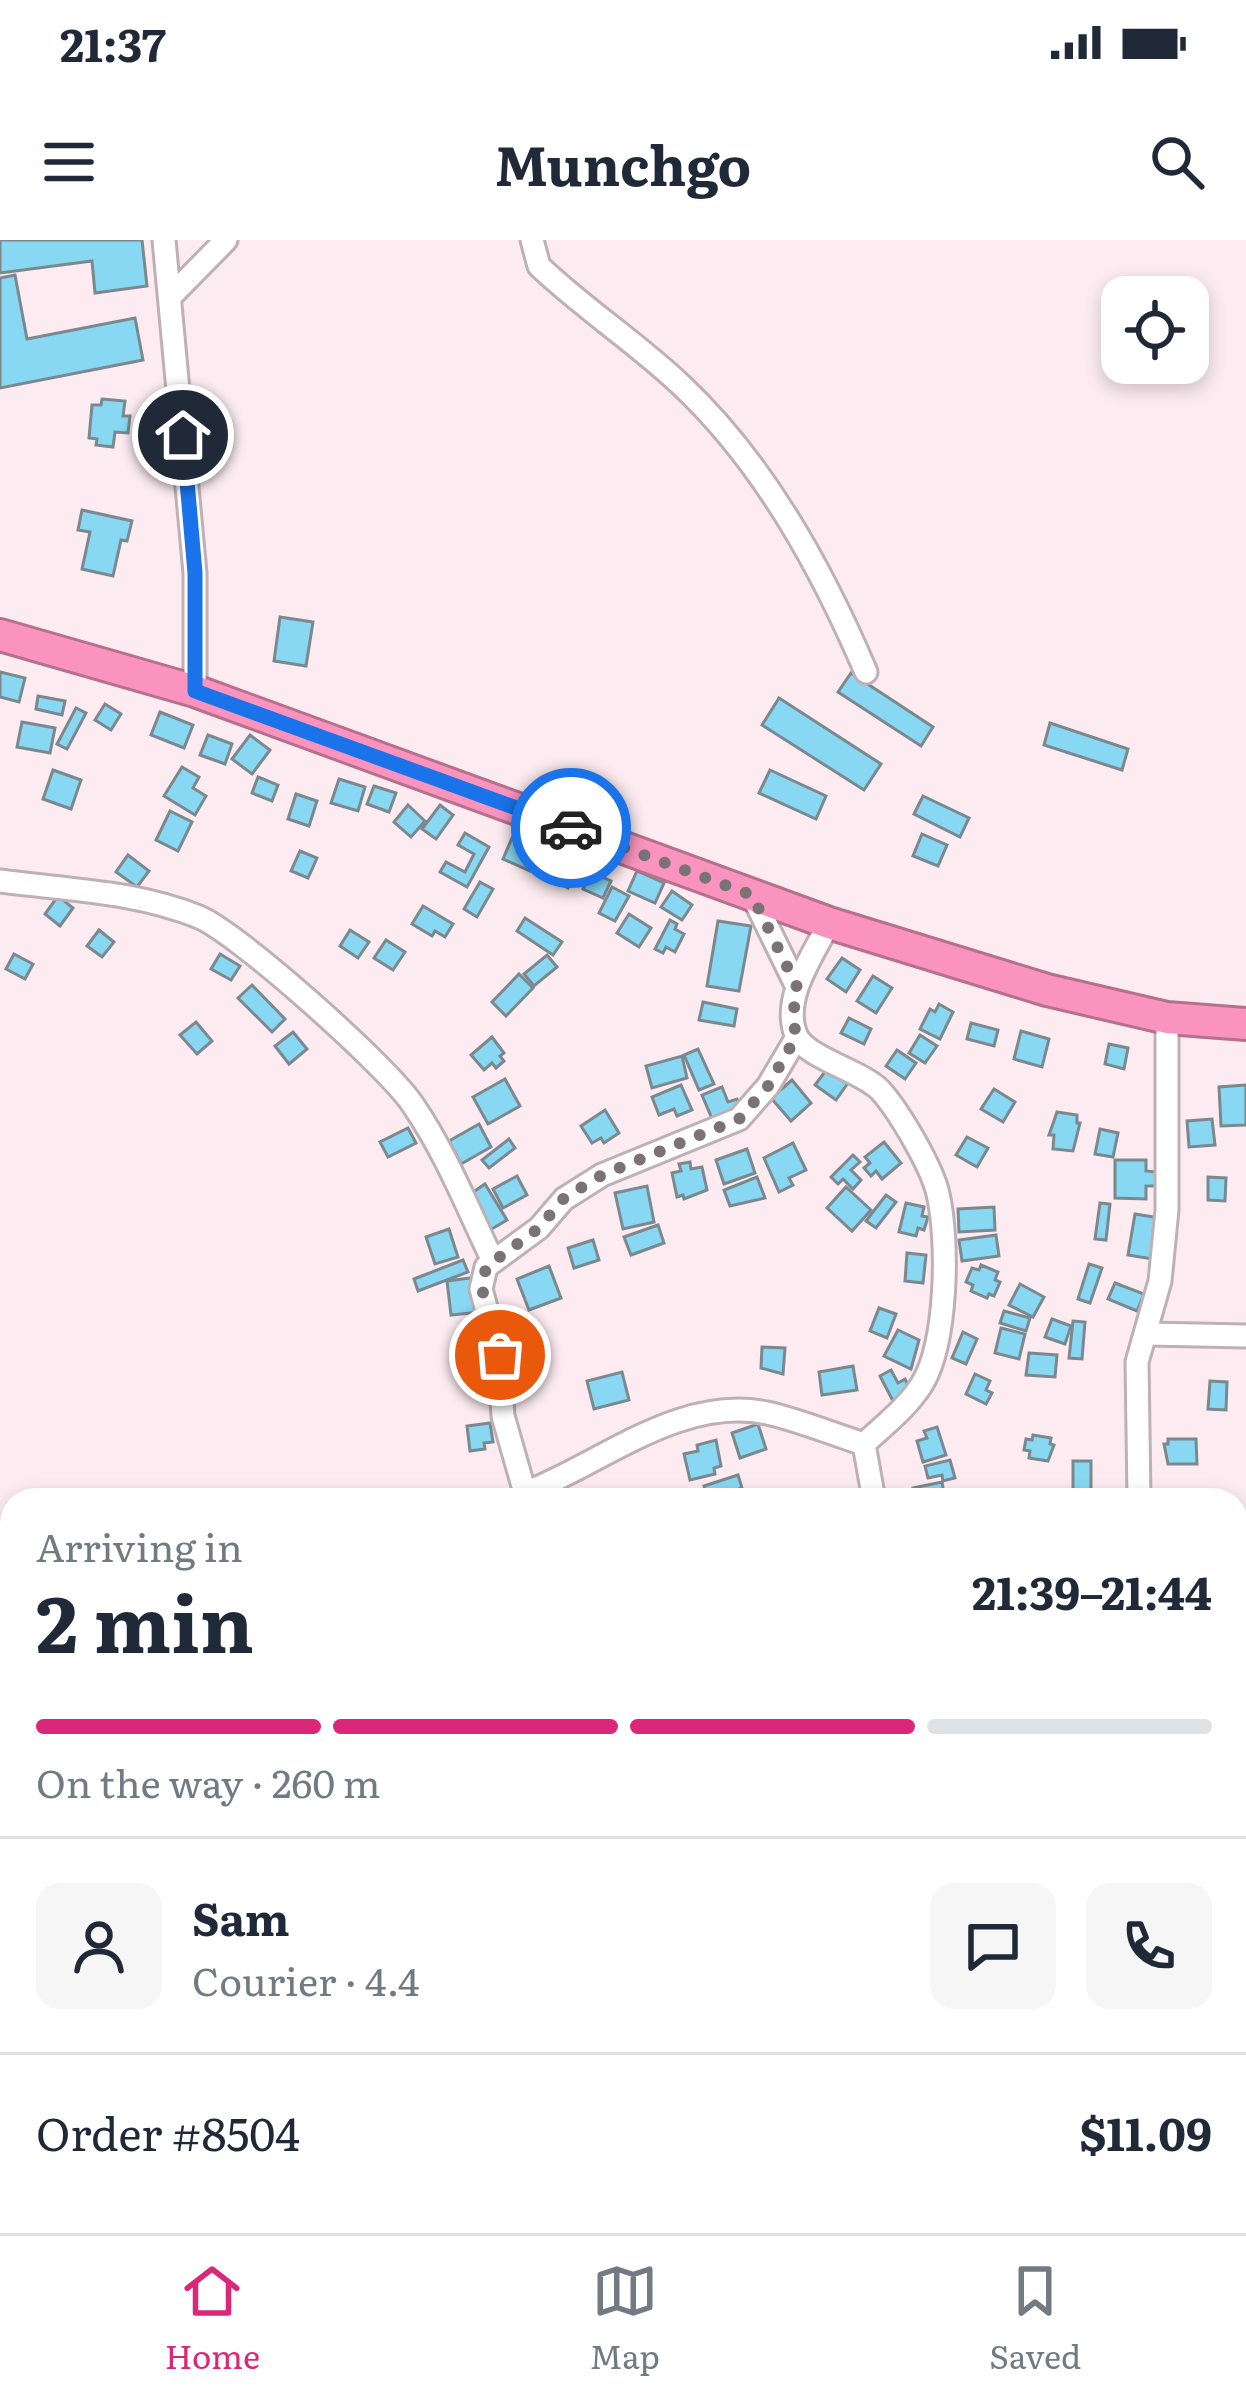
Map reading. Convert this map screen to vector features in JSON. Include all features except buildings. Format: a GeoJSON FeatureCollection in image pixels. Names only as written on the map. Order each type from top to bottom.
{"type":"FeatureCollection","features":[{"type":"Feature","properties":{"kind":"highway"},"geometry":{"type":"LineString","coordinates":[[0,635],[195,691],[829,923],[1047,990],[1167,1018],[1246,1024]]}},
{"type":"Feature","properties":{"kind":"street"},"geometry":{"type":"LineString","coordinates":[[164,240],[195,573],[195,691]]}},
{"type":"Feature","properties":{"kind":"street"},"geometry":{"type":"LineString","coordinates":[[170,296],[226,240]]}},
{"type":"Feature","properties":{"kind":"street"},"geometry":{"type":"LineString","coordinates":[[532,240],[539,266],[680,384],[727,433],[832,592],[866,672]]}},
{"type":"Feature","properties":{"kind":"street"},"geometry":{"type":"LineString","coordinates":[[0,881],[117,893],[203,918],[268,968],[411,1101],[493,1261]]}},
{"type":"Feature","properties":{"kind":"street"},"geometry":{"type":"LineString","coordinates":[[752,895],[797,987]]}},
{"type":"Feature","properties":{"kind":"street"},"geometry":{"type":"LineString","coordinates":[[829,923],[797,987],[796,1037],[806,1048],[878,1089],[932,1176],[939,1196],[942,1322],[935,1354],[909,1402],[864,1444]]}},
{"type":"Feature","properties":{"kind":"street"},"geometry":{"type":"LineString","coordinates":[[1139,1488],[1137,1362],[1160,1281],[1167,1210],[1167,1018]]}},
{"type":"Feature","properties":{"kind":"street"},"geometry":{"type":"LineString","coordinates":[[523,1488],[502,1416],[500,1355],[482,1277],[493,1261],[539,1228],[564,1198],[602,1175],[739,1119],[768,1086],[796,1037]]}},
{"type":"Feature","properties":{"kind":"street"},"geometry":{"type":"LineString","coordinates":[[1148,1334],[1246,1336]]}},
{"type":"Feature","properties":{"kind":"street"},"geometry":{"type":"LineString","coordinates":[[545,1488],[655,1429],[712,1413],[764,1412],[864,1444]]}},
{"type":"Feature","properties":{"kind":"street"},"geometry":{"type":"LineString","coordinates":[[864,1444],[872,1488]]}},
{"type":"Feature","properties":{"kind":"way so far"},"geometry":{"type":"LineString","coordinates":[[500,1355],[482,1289],[486,1267],[529,1237],[564,1198],[602,1175],[739,1119],[768,1086],[796,1037],[797,987],[752,895],[571,828]]}},
{"type":"Feature","properties":{"kind":"route"},"geometry":{"type":"LineString","coordinates":[[183,435],[195,573],[195,691],[571,828]]}}]}
